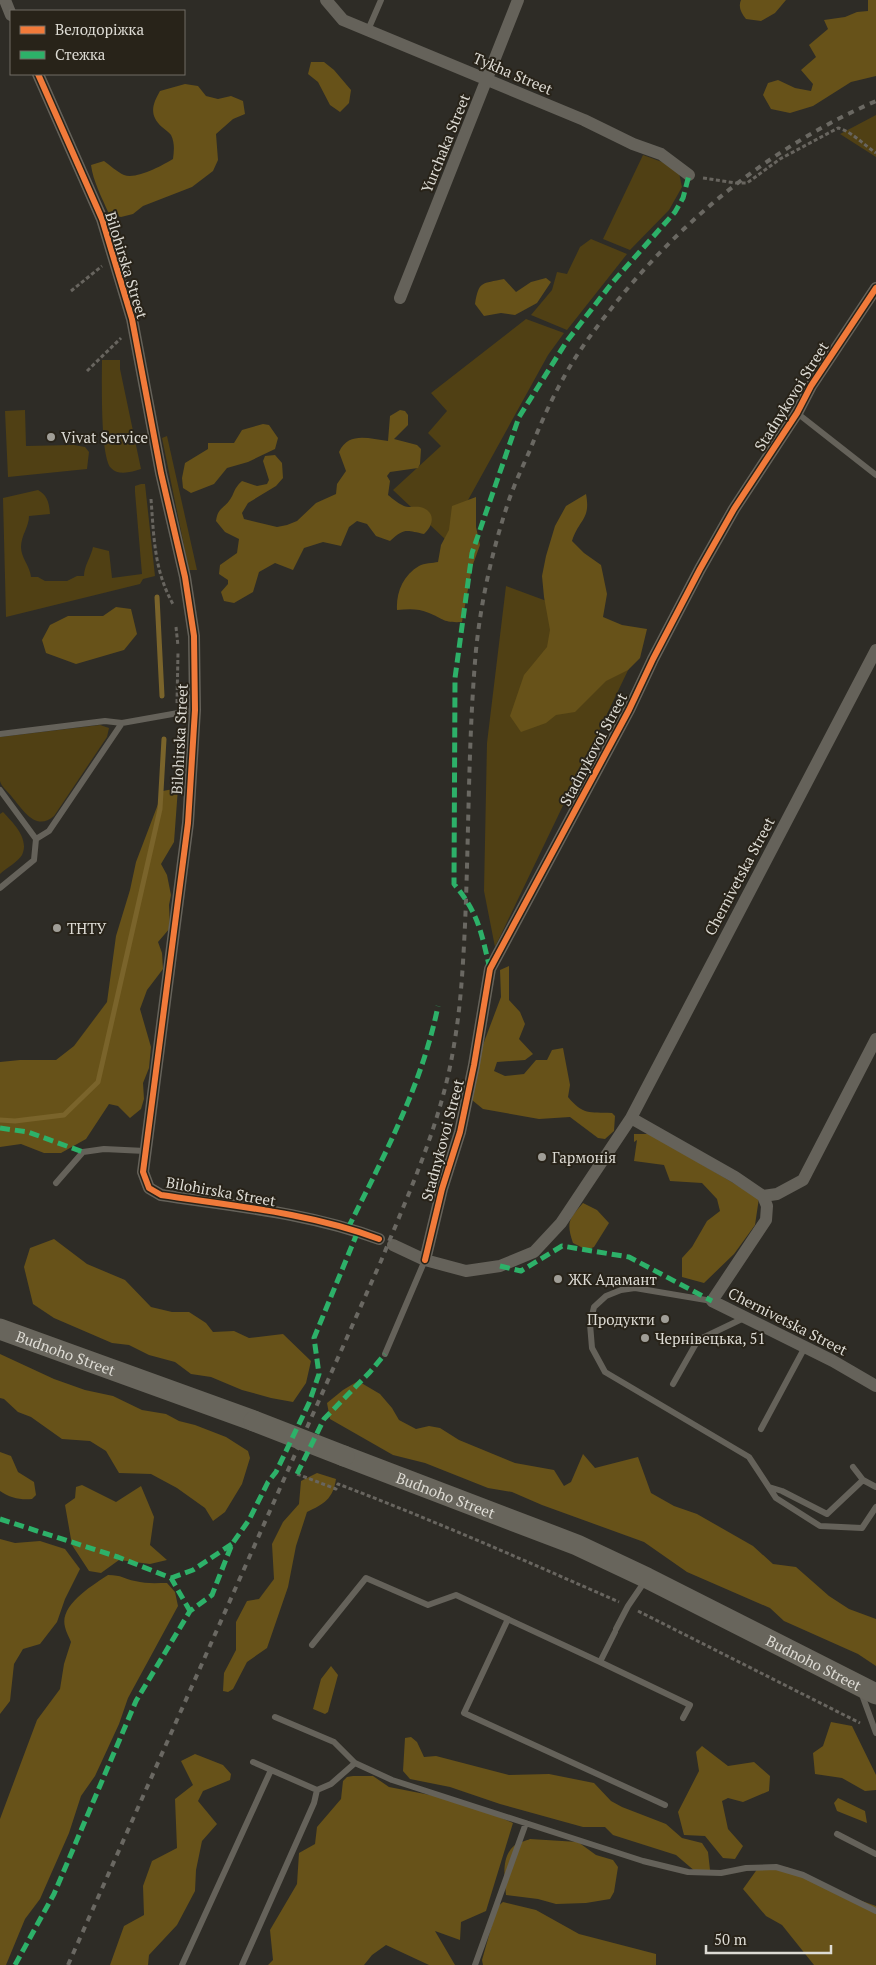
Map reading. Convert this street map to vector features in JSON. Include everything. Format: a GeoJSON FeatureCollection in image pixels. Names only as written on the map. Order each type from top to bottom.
{"type":"FeatureCollection","features":[{"type":"Feature","properties":{"kind":"highway","name":"Budnoho Street"},"geometry":{"type":"LineString","coordinates":[[0,1328],[254,1421],[578,1545],[876,1694]]}},
{"type":"Feature","properties":{"kind":"street"},"geometry":{"type":"LineString","coordinates":[[5,0],[10,12]]}},
{"type":"Feature","properties":{"kind":"street","name":"Tykha Street"},"geometry":{"type":"LineString","coordinates":[[326,0],[343,20],[584,120],[632,144],[661,154],[689,176]]}},
{"type":"Feature","properties":{"kind":"street","name":"Yurchaka Street"},"geometry":{"type":"LineString","coordinates":[[400,298],[488,80],[518,0]]}},
{"type":"Feature","properties":{"kind":"street","name":"Bilohirska Street"},"geometry":{"type":"LineString","coordinates":[[38,75],[102,219],[132,319],[161,473],[185,577],[194,636],[195,710],[188,823],[143,1172],[148,1188],[160,1195],[300,1217],[348,1228],[379,1239]]}},
{"type":"Feature","properties":{"kind":"street","name":"Stadnykovoi Street"},"geometry":{"type":"LineString","coordinates":[[425,1260],[442,1189],[460,1132],[474,1065],[490,969],[628,710],[652,659],[700,568],[734,509],[797,413],[811,386],[876,288]]}},
{"type":"Feature","properties":{"kind":"street","name":"Chernivetska Street"},"geometry":{"type":"LineString","coordinates":[[393,1245],[425,1260],[466,1271],[500,1266],[534,1252],[561,1223],[630,1118],[876,650]]}},
{"type":"Feature","properties":{"kind":"street"},"geometry":{"type":"LineString","coordinates":[[630,1118],[735,1177],[763,1196],[777,1194],[803,1180],[876,1039]]}},
{"type":"Feature","properties":{"kind":"street","name":"Chernivetska Street"},"geometry":{"type":"LineString","coordinates":[[763,1196],[767,1206],[766,1220],[712,1301],[833,1361],[876,1386]]}},
{"type":"Feature","properties":{"kind":"lane"},"geometry":{"type":"LineString","coordinates":[[368,30],[381,0]]}},
{"type":"Feature","properties":{"kind":"lane"},"geometry":{"type":"LineString","coordinates":[[797,413],[876,474]]}},
{"type":"Feature","properties":{"kind":"lane"},"geometry":{"type":"LineString","coordinates":[[0,734],[105,721],[122,723],[195,710]]}},
{"type":"Feature","properties":{"kind":"lane"},"geometry":{"type":"LineString","coordinates":[[36,839],[49,831],[122,723]]}},
{"type":"Feature","properties":{"kind":"lane"},"geometry":{"type":"LineString","coordinates":[[0,790],[36,839],[34,860],[0,888]]}},
{"type":"Feature","properties":{"kind":"lane"},"geometry":{"type":"LineString","coordinates":[[56,1183],[83,1152],[104,1149],[145,1150]]}},
{"type":"Feature","properties":{"kind":"lane"},"geometry":{"type":"LineString","coordinates":[[379,1239],[393,1245]]}},
{"type":"Feature","properties":{"kind":"lane"},"geometry":{"type":"LineString","coordinates":[[385,1354],[425,1260]]}},
{"type":"Feature","properties":{"kind":"lane"},"geometry":{"type":"LineString","coordinates":[[712,1301],[635,1288],[622,1290],[606,1296],[594,1307],[590,1324],[592,1348],[606,1372],[749,1457],[776,1498],[820,1526],[862,1528],[876,1507]]}},
{"type":"Feature","properties":{"kind":"lane"},"geometry":{"type":"LineString","coordinates":[[673,1384],[698,1340],[745,1318]]}},
{"type":"Feature","properties":{"kind":"lane"},"geometry":{"type":"LineString","coordinates":[[761,1429],[805,1347]]}},
{"type":"Feature","properties":{"kind":"lane"},"geometry":{"type":"LineString","coordinates":[[853,1467],[863,1480],[876,1488]]}},
{"type":"Feature","properties":{"kind":"lane"},"geometry":{"type":"LineString","coordinates":[[769,1487],[782,1491],[826,1514],[863,1480]]}},
{"type":"Feature","properties":{"kind":"lane"},"geometry":{"type":"LineString","coordinates":[[312,1645],[366,1578],[428,1605],[456,1595],[690,1705],[683,1718]]}},
{"type":"Feature","properties":{"kind":"lane"},"geometry":{"type":"LineString","coordinates":[[600,1662],[628,1606],[647,1578]]}},
{"type":"Feature","properties":{"kind":"lane"},"geometry":{"type":"LineString","coordinates":[[508,1619],[464,1713],[665,1805]]}},
{"type":"Feature","properties":{"kind":"lane"},"geometry":{"type":"LineString","coordinates":[[858,1684],[875,1731]]}},
{"type":"Feature","properties":{"kind":"lane"},"geometry":{"type":"LineString","coordinates":[[275,1717],[334,1742],[356,1763],[392,1780],[643,1861],[688,1872],[721,1873],[746,1868],[776,1868],[803,1875],[876,1911]]}},
{"type":"Feature","properties":{"kind":"lane"},"geometry":{"type":"LineString","coordinates":[[253,1762],[317,1790],[331,1784],[356,1763]]}},
{"type":"Feature","properties":{"kind":"lane"},"geometry":{"type":"LineString","coordinates":[[182,1965],[271,1770]]}},
{"type":"Feature","properties":{"kind":"lane"},"geometry":{"type":"LineString","coordinates":[[242,1965],[314,1803],[317,1790]]}},
{"type":"Feature","properties":{"kind":"lane"},"geometry":{"type":"LineString","coordinates":[[475,1965],[526,1823]]}},
{"type":"Feature","properties":{"kind":"lane"},"geometry":{"type":"LineString","coordinates":[[837,1834],[876,1854]]}},
{"type":"Feature","properties":{"kind":"path"},"geometry":{"type":"LineString","coordinates":[[689,176],[747,183],[780,159],[838,128],[846,130],[876,153]]}},
{"type":"Feature","properties":{"kind":"path"},"geometry":{"type":"LineString","coordinates":[[71,291],[107,262]]}},
{"type":"Feature","properties":{"kind":"path"},"geometry":{"type":"LineString","coordinates":[[88,371],[123,336],[125,345]]}},
{"type":"Feature","properties":{"kind":"path"},"geometry":{"type":"LineString","coordinates":[[150,494],[156,561],[163,587],[175,608]]}},
{"type":"Feature","properties":{"kind":"path"},"geometry":{"type":"LineString","coordinates":[[176,618],[178,647],[176,714]]}},
{"type":"Feature","properties":{"kind":"path"},"geometry":{"type":"LineString","coordinates":[[297,1474],[336,1489],[338,1484],[396,1506],[493,1546],[628,1606],[875,1731]]}},
{"type":"Feature","properties":{"kind":"shaded area"},"geometry":{"type":"Polygon","coordinates":[[[741,0],[786,0],[775,13],[761,21],[746,19],[740,10],[741,0]]]}},
{"type":"Feature","properties":{"kind":"shaded area"},"geometry":{"type":"Polygon","coordinates":[[[868,0],[876,0],[876,76],[851,82],[813,106],[790,113],[771,109],[763,95],[768,83],[778,80],[795,88],[811,91],[813,84],[801,70],[816,57],[809,45],[828,29],[824,20],[868,11],[868,0]]]}},
{"type":"Feature","properties":{"kind":"shaded area"},"geometry":{"type":"Polygon","coordinates":[[[311,62],[324,62],[334,70],[351,90],[349,103],[340,112],[330,105],[318,82],[308,74],[311,62]]]}},
{"type":"Feature","properties":{"kind":"shaded area"},"geometry":{"type":"Polygon","coordinates":[[[185,84],[198,86],[206,96],[218,99],[231,96],[243,101],[245,114],[233,119],[216,134],[218,160],[213,171],[192,187],[143,206],[133,214],[121,217],[109,214],[96,183],[91,165],[104,161],[121,174],[129,176],[149,171],[173,159],[174,147],[172,138],[158,123],[153,110],[160,91],[185,84]]]}},
{"type":"Feature","properties":{"kind":"shaded area"},"geometry":{"type":"Polygon","coordinates":[[[876,115],[876,157],[840,134],[876,115]]]}},
{"type":"Feature","properties":{"kind":"shaded area"},"geometry":{"type":"Polygon","coordinates":[[[643,155],[662,162],[679,173],[682,187],[669,210],[630,250],[603,239],[643,155]]]}},
{"type":"Feature","properties":{"kind":"shaded area"},"geometry":{"type":"Polygon","coordinates":[[[591,239],[627,254],[567,330],[531,315],[552,290],[557,272],[567,274],[580,247],[591,239]]]}},
{"type":"Feature","properties":{"kind":"shaded area"},"geometry":{"type":"Polygon","coordinates":[[[546,278],[551,282],[537,303],[515,315],[501,313],[484,316],[475,304],[478,291],[483,284],[504,279],[516,292],[531,282],[546,278]]]}},
{"type":"Feature","properties":{"kind":"shaded area"},"geometry":{"type":"Polygon","coordinates":[[[526,319],[564,333],[548,355],[446,540],[393,490],[441,446],[428,433],[447,411],[431,393],[526,319]]]}},
{"type":"Feature","properties":{"kind":"shaded area"},"geometry":{"type":"Polygon","coordinates":[[[102,360],[120,360],[120,369],[141,469],[121,473],[111,468],[107,461],[102,417],[102,360]]]}},
{"type":"Feature","properties":{"kind":"shaded area"},"geometry":{"type":"Polygon","coordinates":[[[25,410],[26,446],[74,445],[85,447],[89,452],[87,469],[8,477],[5,411],[25,410]]]}},
{"type":"Feature","properties":{"kind":"shaded area"},"geometry":{"type":"Polygon","coordinates":[[[400,410],[405,411],[408,415],[408,425],[394,439],[417,445],[421,449],[420,464],[418,468],[390,472],[387,476],[390,481],[388,495],[404,506],[420,507],[429,512],[432,519],[430,527],[424,534],[406,531],[390,541],[376,536],[367,524],[357,521],[349,527],[341,546],[323,542],[304,548],[293,570],[275,563],[259,572],[253,592],[234,603],[224,601],[221,592],[228,584],[228,580],[219,574],[220,565],[237,553],[239,539],[225,532],[216,521],[219,511],[229,501],[239,484],[242,481],[257,486],[267,484],[269,480],[263,461],[265,456],[275,455],[282,463],[283,478],[276,486],[248,503],[242,513],[244,519],[277,527],[297,521],[316,503],[336,494],[337,484],[346,471],[339,452],[343,445],[348,441],[360,438],[388,441],[390,416],[400,410]]]}},
{"type":"Feature","properties":{"kind":"shaded area"},"geometry":{"type":"Polygon","coordinates":[[[263,424],[269,425],[278,438],[275,449],[248,462],[227,468],[214,484],[191,493],[183,488],[182,478],[185,463],[208,449],[208,443],[234,443],[242,430],[263,424]]]}},
{"type":"Feature","properties":{"kind":"shaded area"},"geometry":{"type":"Polygon","coordinates":[[[167,436],[197,570],[189,570],[162,438],[167,436]]]}},
{"type":"Feature","properties":{"kind":"shaded area"},"geometry":{"type":"Polygon","coordinates":[[[145,484],[155,576],[143,579],[140,584],[6,617],[3,498],[38,490],[47,500],[50,514],[29,516],[21,543],[22,555],[31,577],[38,577],[45,581],[67,581],[77,576],[84,576],[93,547],[109,551],[112,578],[142,574],[135,492],[135,486],[145,484]]]}},
{"type":"Feature","properties":{"kind":"shaded area"},"geometry":{"type":"Polygon","coordinates":[[[586,494],[586,514],[572,541],[584,553],[601,565],[607,594],[603,617],[622,625],[647,629],[640,658],[628,670],[606,681],[575,712],[556,715],[546,723],[521,732],[510,716],[524,675],[547,647],[550,630],[542,576],[546,556],[555,526],[566,506],[586,494]]]}},
{"type":"Feature","properties":{"kind":"shaded area"},"geometry":{"type":"Polygon","coordinates":[[[476,497],[476,527],[480,545],[472,567],[462,622],[447,621],[421,610],[397,610],[399,591],[409,574],[421,565],[438,562],[441,545],[449,530],[452,506],[476,497]]]}},
{"type":"Feature","properties":{"kind":"shaded area"},"geometry":{"type":"Polygon","coordinates":[[[506,586],[644,637],[495,947],[484,891],[487,743],[506,586]]]}},
{"type":"Feature","properties":{"kind":"shaded area"},"geometry":{"type":"Polygon","coordinates":[[[116,607],[131,609],[137,634],[124,650],[76,664],[46,653],[42,640],[50,625],[68,616],[103,616],[116,607]]]}},
{"type":"Feature","properties":{"kind":"shaded area"},"geometry":{"type":"Polygon","coordinates":[[[100,725],[109,728],[107,737],[54,816],[41,822],[25,813],[0,781],[0,737],[100,725]]]}},
{"type":"Feature","properties":{"kind":"shaded area"},"geometry":{"type":"Polygon","coordinates":[[[178,788],[174,842],[161,864],[167,875],[171,895],[169,905],[170,928],[158,942],[162,953],[163,969],[147,990],[140,1009],[151,1047],[149,1068],[143,1083],[144,1099],[141,1109],[130,1118],[118,1106],[109,1104],[86,1139],[61,1153],[44,1153],[21,1144],[0,1147],[0,1062],[56,1060],[74,1046],[107,1002],[116,936],[130,890],[136,862],[163,791],[178,788]]]}},
{"type":"Feature","properties":{"kind":"shaded area"},"geometry":{"type":"Polygon","coordinates":[[[3,812],[19,831],[24,843],[24,849],[20,858],[0,874],[0,814],[3,812]]]}},
{"type":"Feature","properties":{"kind":"shaded area"},"geometry":{"type":"Polygon","coordinates":[[[509,966],[509,1000],[520,1012],[525,1024],[519,1039],[533,1054],[525,1060],[497,1062],[494,1071],[505,1076],[524,1074],[536,1060],[547,1060],[552,1050],[563,1048],[570,1085],[568,1097],[582,1110],[612,1113],[615,1116],[614,1131],[605,1139],[598,1138],[570,1117],[539,1119],[483,1109],[472,1100],[478,1058],[501,997],[500,970],[509,966]]]}},
{"type":"Feature","properties":{"kind":"shaded area"},"geometry":{"type":"Polygon","coordinates":[[[634,1134],[650,1134],[759,1198],[755,1225],[734,1254],[704,1283],[682,1277],[682,1258],[692,1247],[707,1221],[720,1211],[717,1199],[702,1183],[670,1181],[664,1165],[634,1161],[637,1140],[634,1142],[634,1134]]]}},
{"type":"Feature","properties":{"kind":"shaded area"},"geometry":{"type":"Polygon","coordinates":[[[583,1203],[597,1210],[609,1223],[594,1247],[587,1250],[573,1243],[569,1225],[572,1217],[583,1203]]]}},
{"type":"Feature","properties":{"kind":"shaded area"},"geometry":{"type":"Polygon","coordinates":[[[54,1239],[87,1264],[125,1280],[151,1307],[172,1312],[189,1312],[206,1323],[213,1332],[234,1331],[249,1338],[283,1334],[311,1361],[306,1383],[293,1402],[271,1398],[242,1390],[211,1377],[191,1374],[175,1362],[149,1355],[129,1345],[112,1343],[54,1318],[33,1304],[24,1267],[30,1248],[54,1239]]]}},
{"type":"Feature","properties":{"kind":"shaded area"},"geometry":{"type":"Polygon","coordinates":[[[0,1354],[54,1379],[85,1390],[113,1396],[142,1410],[166,1414],[179,1421],[226,1437],[248,1451],[250,1458],[242,1484],[225,1512],[213,1521],[205,1508],[177,1488],[151,1474],[119,1473],[106,1451],[90,1441],[62,1439],[31,1417],[18,1412],[4,1399],[0,1398],[0,1354]]]}},
{"type":"Feature","properties":{"kind":"shaded area"},"geometry":{"type":"Polygon","coordinates":[[[358,1381],[380,1394],[399,1420],[416,1429],[429,1426],[440,1428],[459,1440],[515,1463],[554,1470],[564,1486],[571,1482],[583,1454],[595,1468],[638,1457],[651,1493],[674,1506],[697,1514],[753,1546],[773,1564],[796,1567],[829,1596],[849,1609],[876,1619],[876,1666],[858,1654],[784,1621],[770,1608],[687,1572],[644,1542],[542,1505],[512,1492],[488,1488],[425,1463],[393,1455],[330,1419],[327,1403],[358,1381]]]}},
{"type":"Feature","properties":{"kind":"shaded area"},"geometry":{"type":"Polygon","coordinates":[[[0,1452],[11,1456],[18,1472],[34,1482],[36,1495],[32,1499],[15,1498],[0,1491],[0,1452]]]}},
{"type":"Feature","properties":{"kind":"shaded area"},"geometry":{"type":"Polygon","coordinates":[[[317,1473],[336,1479],[335,1486],[327,1500],[307,1512],[296,1546],[288,1587],[267,1648],[247,1662],[233,1689],[228,1692],[223,1691],[224,1673],[236,1650],[236,1622],[247,1601],[259,1599],[274,1579],[272,1544],[283,1522],[299,1504],[301,1481],[317,1473]]]}},
{"type":"Feature","properties":{"kind":"shaded area"},"geometry":{"type":"Polygon","coordinates":[[[82,1485],[116,1502],[141,1486],[154,1517],[150,1545],[167,1560],[150,1564],[119,1560],[101,1573],[89,1571],[72,1545],[65,1505],[75,1498],[76,1487],[82,1485]]]}},
{"type":"Feature","properties":{"kind":"shaded area"},"geometry":{"type":"Polygon","coordinates":[[[0,1539],[15,1543],[40,1541],[65,1549],[80,1569],[65,1599],[57,1622],[40,1644],[23,1649],[14,1664],[10,1701],[0,1714],[0,1539]]]}},
{"type":"Feature","properties":{"kind":"shaded area"},"geometry":{"type":"Polygon","coordinates":[[[108,1575],[143,1583],[167,1583],[175,1592],[178,1606],[128,1698],[119,1724],[95,1776],[81,1796],[69,1833],[40,1899],[25,1919],[6,1965],[0,1965],[0,1819],[37,1720],[60,1689],[64,1664],[71,1642],[65,1627],[67,1611],[79,1596],[108,1575]]]}},
{"type":"Feature","properties":{"kind":"shaded area"},"geometry":{"type":"Polygon","coordinates":[[[331,1666],[338,1675],[328,1712],[325,1714],[313,1709],[321,1679],[331,1666]]]}},
{"type":"Feature","properties":{"kind":"shaded area"},"geometry":{"type":"Polygon","coordinates":[[[831,1722],[852,1726],[876,1775],[876,1790],[865,1791],[842,1778],[815,1774],[813,1753],[823,1746],[831,1722]]]}},
{"type":"Feature","properties":{"kind":"shaded area"},"geometry":{"type":"Polygon","coordinates":[[[411,1737],[417,1742],[424,1757],[436,1756],[509,1775],[549,1774],[594,1783],[611,1801],[666,1824],[682,1838],[702,1843],[708,1852],[710,1870],[696,1872],[676,1855],[613,1835],[605,1827],[583,1827],[500,1804],[450,1787],[410,1779],[403,1771],[405,1738],[411,1737]]]}},
{"type":"Feature","properties":{"kind":"shaded area"},"geometry":{"type":"Polygon","coordinates":[[[702,1746],[728,1766],[754,1762],[770,1776],[769,1791],[743,1802],[728,1798],[722,1801],[728,1829],[743,1846],[735,1859],[723,1858],[705,1836],[684,1835],[678,1812],[699,1771],[696,1752],[702,1746]]]}},
{"type":"Feature","properties":{"kind":"shaded area"},"geometry":{"type":"Polygon","coordinates":[[[195,1754],[223,1765],[231,1774],[230,1780],[203,1791],[198,1801],[217,1824],[202,1841],[196,1870],[195,1891],[177,1925],[149,1955],[148,1965],[110,1965],[124,1926],[144,1915],[143,1886],[152,1861],[177,1848],[175,1799],[193,1785],[181,1761],[195,1754]]]}},
{"type":"Feature","properties":{"kind":"shaded area"},"geometry":{"type":"Polygon","coordinates":[[[373,1776],[389,1787],[466,1802],[513,1823],[486,1911],[461,1922],[460,1940],[435,1931],[455,1965],[429,1965],[386,1945],[372,1955],[364,1965],[268,1965],[273,1960],[270,1930],[297,1884],[299,1853],[315,1844],[317,1827],[341,1799],[343,1781],[347,1777],[373,1776]]]}},
{"type":"Feature","properties":{"kind":"shaded area"},"geometry":{"type":"Polygon","coordinates":[[[838,1798],[865,1811],[867,1823],[837,1811],[834,1803],[838,1798]]]}},
{"type":"Feature","properties":{"kind":"shaded area"},"geometry":{"type":"Polygon","coordinates":[[[530,1839],[578,1842],[596,1855],[613,1860],[618,1867],[614,1892],[610,1899],[586,1903],[556,1904],[538,1899],[506,1895],[504,1869],[507,1856],[515,1845],[530,1839]]]}},
{"type":"Feature","properties":{"kind":"shaded area"},"geometry":{"type":"Polygon","coordinates":[[[787,1867],[820,1886],[876,1906],[876,1965],[814,1965],[782,1925],[766,1916],[743,1889],[758,1868],[787,1867]]]}},
{"type":"Feature","properties":{"kind":"shaded area"},"geometry":{"type":"Polygon","coordinates":[[[503,1902],[536,1910],[579,1934],[656,1954],[656,1965],[483,1965],[482,1960],[497,1907],[503,1902]]]}},
{"type":"Feature","properties":{"kind":"waterway"},"geometry":{"type":"LineString","coordinates":[[157,597],[162,696]]}},
{"type":"Feature","properties":{"kind":"waterway"},"geometry":{"type":"LineString","coordinates":[[0,1120],[15,1121],[64,1115],[98,1082],[160,809],[164,739]]}},
{"type":"Feature","properties":{"kind":"railway"},"geometry":{"type":"LineString","coordinates":[[68,1965],[381,1261],[424,1155],[442,1101],[449,1073],[460,1000],[465,925],[471,718],[481,613],[492,559],[507,506],[542,422],[564,377],[590,337],[618,300],[673,239],[703,211],[768,161],[803,139],[876,101]]}},
{"type":"Feature","properties":{"kind":"marked path"},"geometry":{"type":"LineString","coordinates":[[490,969],[474,914],[454,884],[455,678],[472,553],[519,417],[567,341],[612,283],[675,212],[683,198],[689,175]]}},
{"type":"Feature","properties":{"kind":"marked path"},"geometry":{"type":"LineString","coordinates":[[348,1228],[401,1120],[422,1064],[438,1006]]}},
{"type":"Feature","properties":{"kind":"marked path"},"geometry":{"type":"LineString","coordinates":[[0,1128],[28,1132],[83,1152]]}},
{"type":"Feature","properties":{"kind":"marked path"},"geometry":{"type":"LineString","coordinates":[[15,1965],[54,1894],[136,1701],[190,1611],[212,1595],[232,1544],[249,1520],[268,1482],[276,1472],[309,1403],[319,1374],[314,1338],[358,1231]]}},
{"type":"Feature","properties":{"kind":"marked path"},"geometry":{"type":"LineString","coordinates":[[500,1266],[521,1271],[562,1246],[629,1257],[712,1301]]}},
{"type":"Feature","properties":{"kind":"marked path"},"geometry":{"type":"LineString","coordinates":[[297,1474],[324,1419],[385,1354]]}},
{"type":"Feature","properties":{"kind":"marked path"},"geometry":{"type":"LineString","coordinates":[[0,1519],[118,1557],[171,1578],[190,1611]]}},
{"type":"Feature","properties":{"kind":"marked path"},"geometry":{"type":"LineString","coordinates":[[171,1578],[193,1570],[232,1544]]}},
{"type":"Feature","properties":{"kind":"cycle path"},"geometry":{"type":"LineString","coordinates":[[38,75],[102,219],[132,319],[161,473],[185,577],[194,636],[195,710],[188,823],[143,1172],[149,1188],[161,1195],[299,1217],[353,1230],[379,1239]]}},
{"type":"Feature","properties":{"kind":"cycle path"},"geometry":{"type":"LineString","coordinates":[[425,1260],[442,1189],[460,1132],[474,1065],[490,969],[629,710],[653,659],[700,569],[734,509],[797,413],[811,386],[876,288]]}},
{"type":"Feature","properties":{"kind":"place","name":"Vivat Service"},"geometry":{"type":"Point","coordinates":[51,437]}},
{"type":"Feature","properties":{"kind":"place","name":"ТНТУ"},"geometry":{"type":"Point","coordinates":[57,928]}},
{"type":"Feature","properties":{"kind":"place","name":"Гармонія"},"geometry":{"type":"Point","coordinates":[542,1157]}},
{"type":"Feature","properties":{"kind":"place","name":"ЖК Адамант"},"geometry":{"type":"Point","coordinates":[558,1279]}},
{"type":"Feature","properties":{"kind":"place","name":"Продукти"},"geometry":{"type":"Point","coordinates":[665,1319]}},
{"type":"Feature","properties":{"kind":"place","name":"Чернівецька, 51"},"geometry":{"type":"Point","coordinates":[645,1338]}}]}
